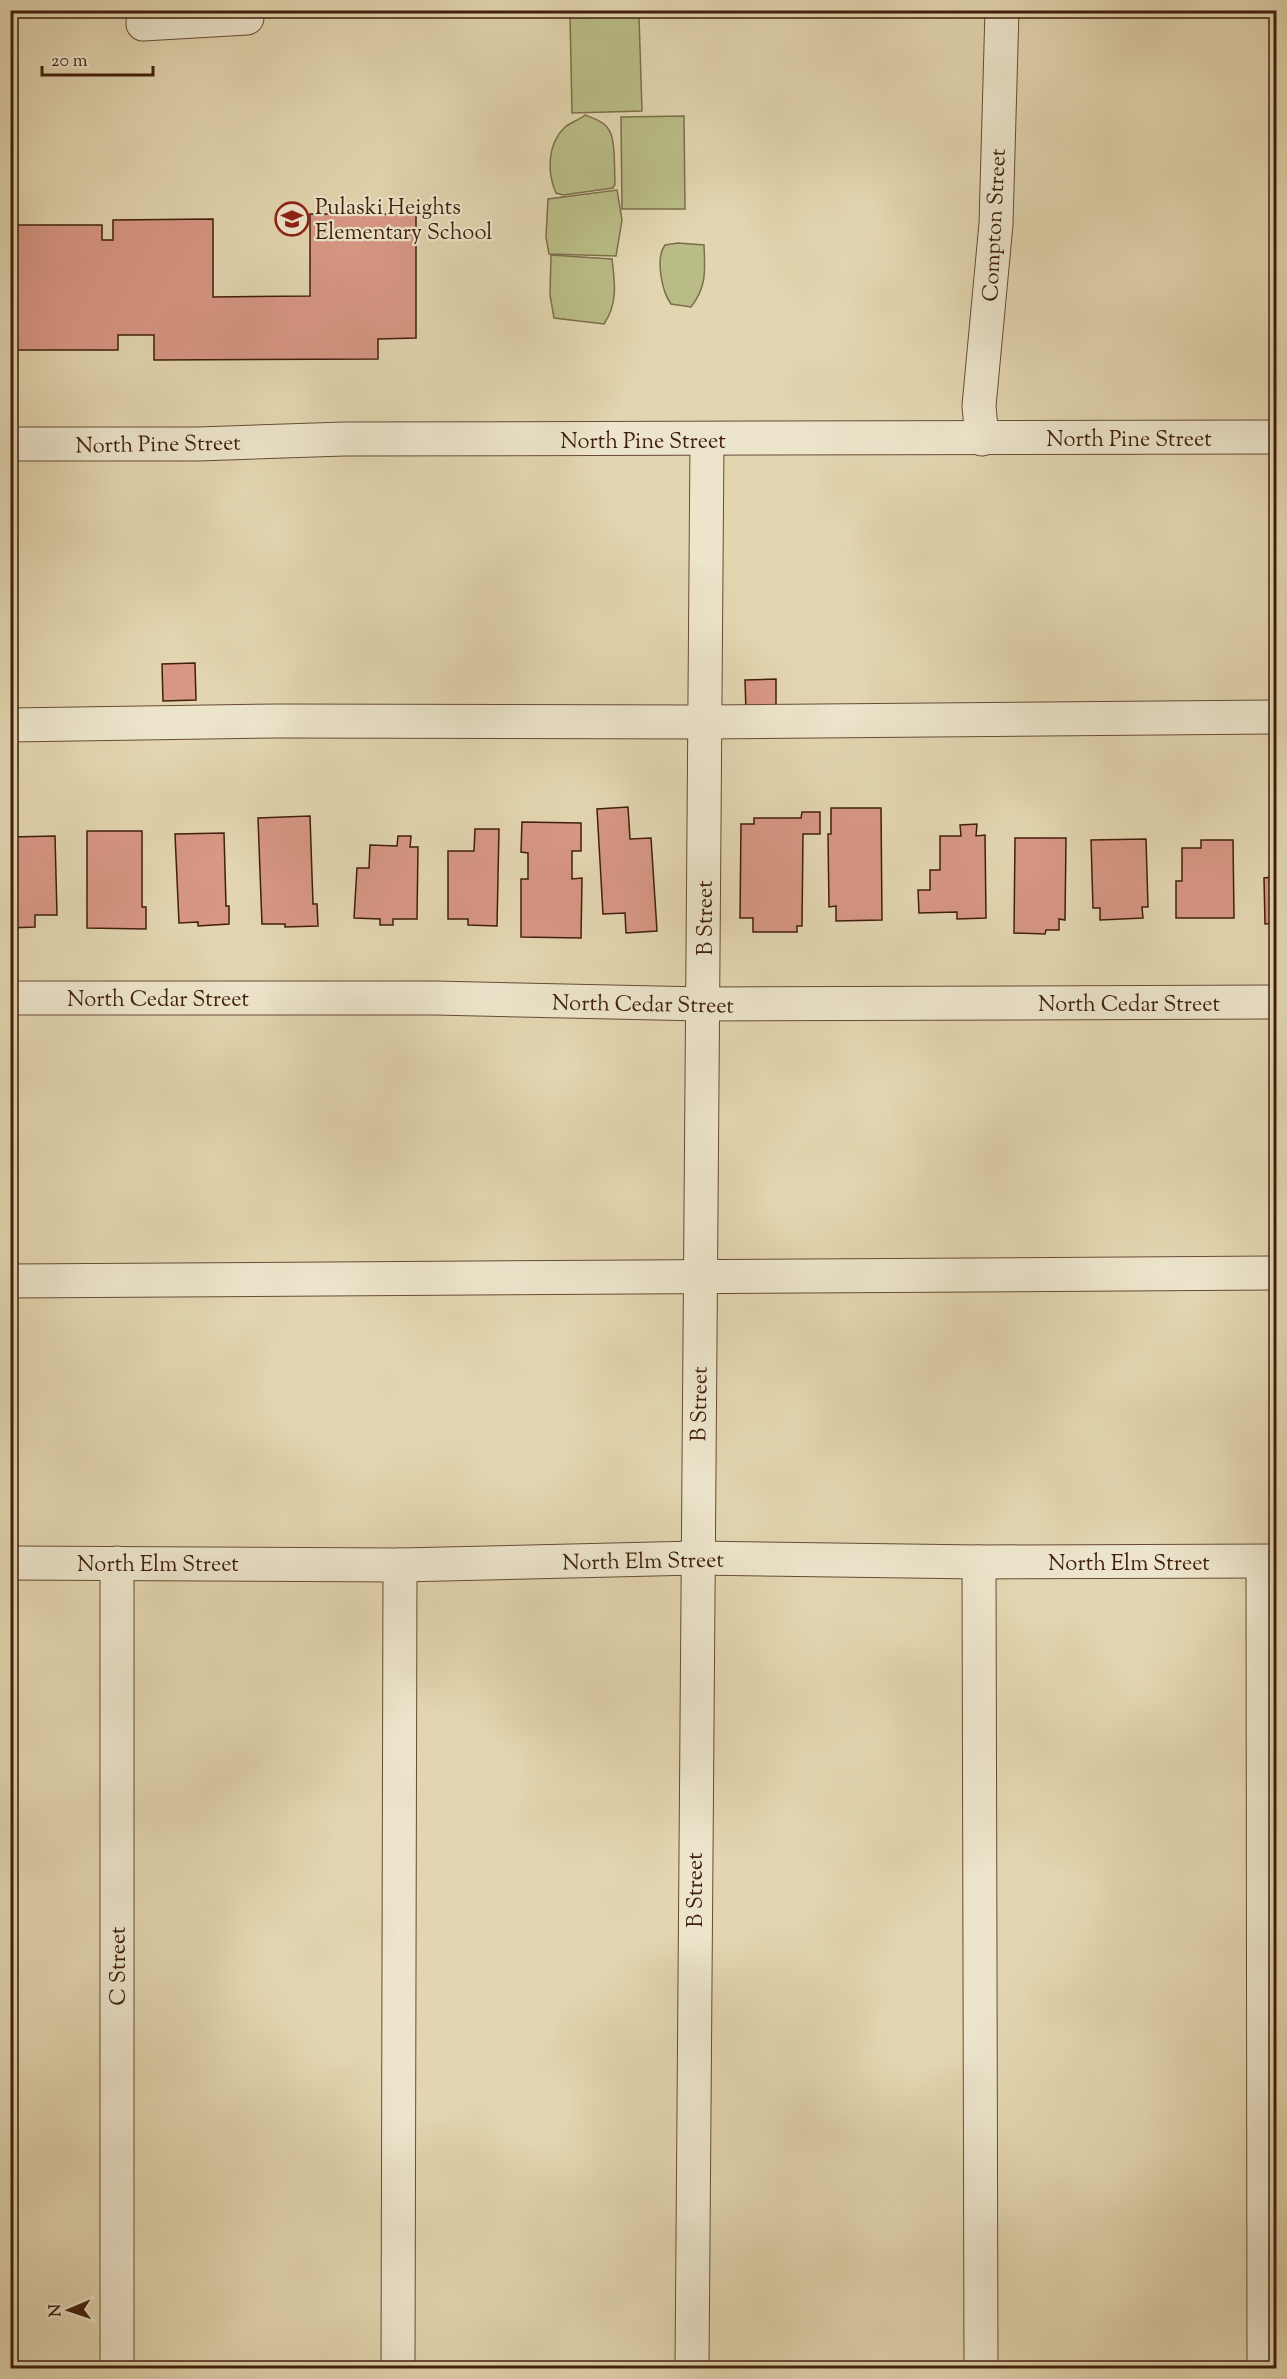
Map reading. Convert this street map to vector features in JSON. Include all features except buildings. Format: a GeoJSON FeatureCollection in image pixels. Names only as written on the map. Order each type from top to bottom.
{"type":"FeatureCollection","features":[{"type":"Feature","properties":{"kind":"street"},"geometry":{"type":"LineString","coordinates":[[144,17],[247,18],[247,10]]}},
{"type":"Feature","properties":{"kind":"street","name":"Compton Street"},"geometry":{"type":"LineString","coordinates":[[982,439],[979,406],[996,224],[1002,10]]}},
{"type":"Feature","properties":{"kind":"street","name":"North Pine Street"},"geometry":{"type":"LineString","coordinates":[[10,444],[198,444],[344,439],[1276,437]]}},
{"type":"Feature","properties":{"kind":"street","name":"B Street"},"geometry":{"type":"LineString","coordinates":[[692,2368],[696,1558],[707,440]]}},
{"type":"Feature","properties":{"kind":"street"},"geometry":{"type":"LineString","coordinates":[[10,725],[279,721],[704,722],[1276,717]]}},
{"type":"Feature","properties":{"kind":"street","name":"North Cedar Street"},"geometry":{"type":"LineString","coordinates":[[10,998],[423,998],[703,1004],[1276,1002]]}},
{"type":"Feature","properties":{"kind":"street"},"geometry":{"type":"LineString","coordinates":[[10,1281],[1276,1272]]}},
{"type":"Feature","properties":{"kind":"street","name":"North Elm Street"},"geometry":{"type":"LineString","coordinates":[[10,1563],[400,1565],[696,1558],[979,1562],[1270,1561]]}},
{"type":"Feature","properties":{"kind":"street"},"geometry":{"type":"LineString","coordinates":[[1264,2368],[1270,1561]]}},
{"type":"Feature","properties":{"kind":"street"},"geometry":{"type":"LineString","coordinates":[[979,1562],[981,2368]]}},
{"type":"Feature","properties":{"kind":"street","name":"C Street"},"geometry":{"type":"LineString","coordinates":[[117,1563],[117,2368]]}},
{"type":"Feature","properties":{"kind":"street"},"geometry":{"type":"LineString","coordinates":[[398,2368],[400,1565]]}},
{"type":"Feature","properties":{"kind":"green space"},"geometry":{"type":"Polygon","coordinates":[[[639,16],[642,111],[572,113],[570,18],[639,16]]]}},
{"type":"Feature","properties":{"kind":"green space"},"geometry":{"type":"Polygon","coordinates":[[[585,115],[605,125],[609,130],[614,148],[615,184],[613,188],[563,195],[556,193],[550,168],[552,150],[565,127],[585,115]]]}},
{"type":"Feature","properties":{"kind":"green space"},"geometry":{"type":"Polygon","coordinates":[[[684,116],[685,209],[622,209],[621,117],[684,116]]]}},
{"type":"Feature","properties":{"kind":"green space"},"geometry":{"type":"Polygon","coordinates":[[[617,190],[622,220],[616,256],[549,254],[546,237],[548,199],[617,190]]]}},
{"type":"Feature","properties":{"kind":"green space"},"geometry":{"type":"Polygon","coordinates":[[[678,243],[704,245],[705,271],[700,292],[691,307],[671,304],[663,283],[660,266],[662,251],[665,245],[678,243]]]}},
{"type":"Feature","properties":{"kind":"green space"},"geometry":{"type":"Polygon","coordinates":[[[551,255],[612,259],[613,301],[604,324],[554,318],[550,295],[551,255]]]}},
{"type":"Feature","properties":{"kind":"place","name":"Pulaski Heights Elementary School"},"geometry":{"type":"Point","coordinates":[292,219]}}]}
